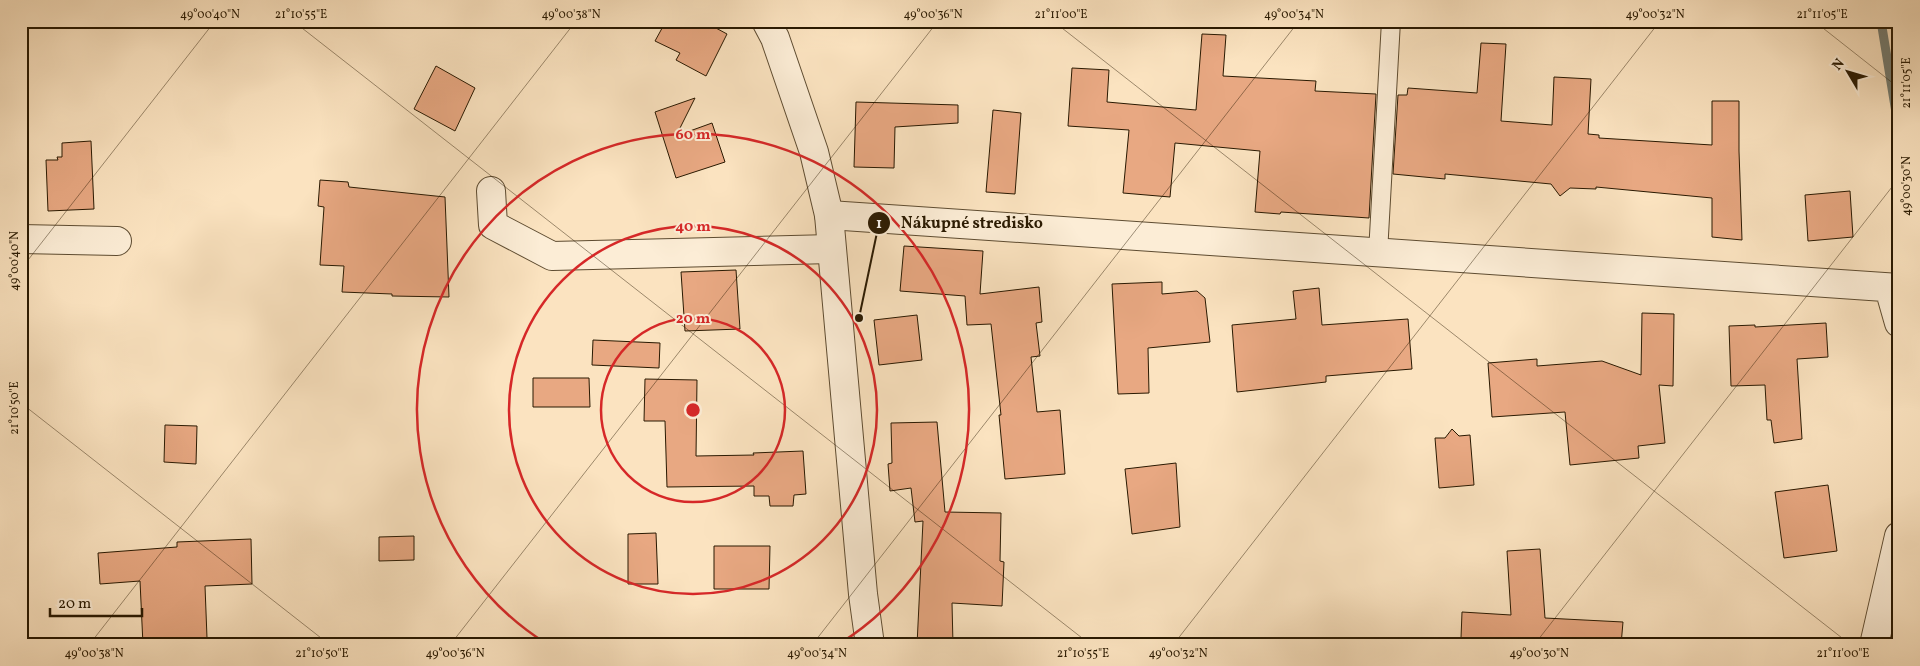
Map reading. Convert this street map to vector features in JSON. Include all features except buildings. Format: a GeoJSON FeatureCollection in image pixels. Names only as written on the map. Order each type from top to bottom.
{"type":"FeatureCollection","features":[{"type":"Feature","properties":{"kind":"street"},"geometry":{"type":"LineString","coordinates":[[766,21],[774,38],[814,152],[829,215],[863,594],[870,645]]}},
{"type":"Feature","properties":{"kind":"street"},"geometry":{"type":"LineString","coordinates":[[491,190],[493,225],[552,256],[831,249]]}},
{"type":"Feature","properties":{"kind":"street"},"geometry":{"type":"LineString","coordinates":[[829,215],[1894,288],[1899,323]]}},
{"type":"Feature","properties":{"kind":"street"},"geometry":{"type":"LineString","coordinates":[[21,239],[117,240]]}},
{"type":"Feature","properties":{"kind":"street"},"geometry":{"type":"LineString","coordinates":[[1874,645],[1899,536]]}},
{"type":"Feature","properties":{"kind":"lane"},"geometry":{"type":"LineString","coordinates":[[1378,253],[1391,21]]}},
{"type":"Feature","properties":{"kind":"waterway"},"geometry":{"type":"LineString","coordinates":[[1881,21],[1899,131]]}},
{"type":"Feature","properties":{"kind":"place","name":"Nákupné stredisko"},"geometry":{"type":"Point","coordinates":[859,318]}}]}
